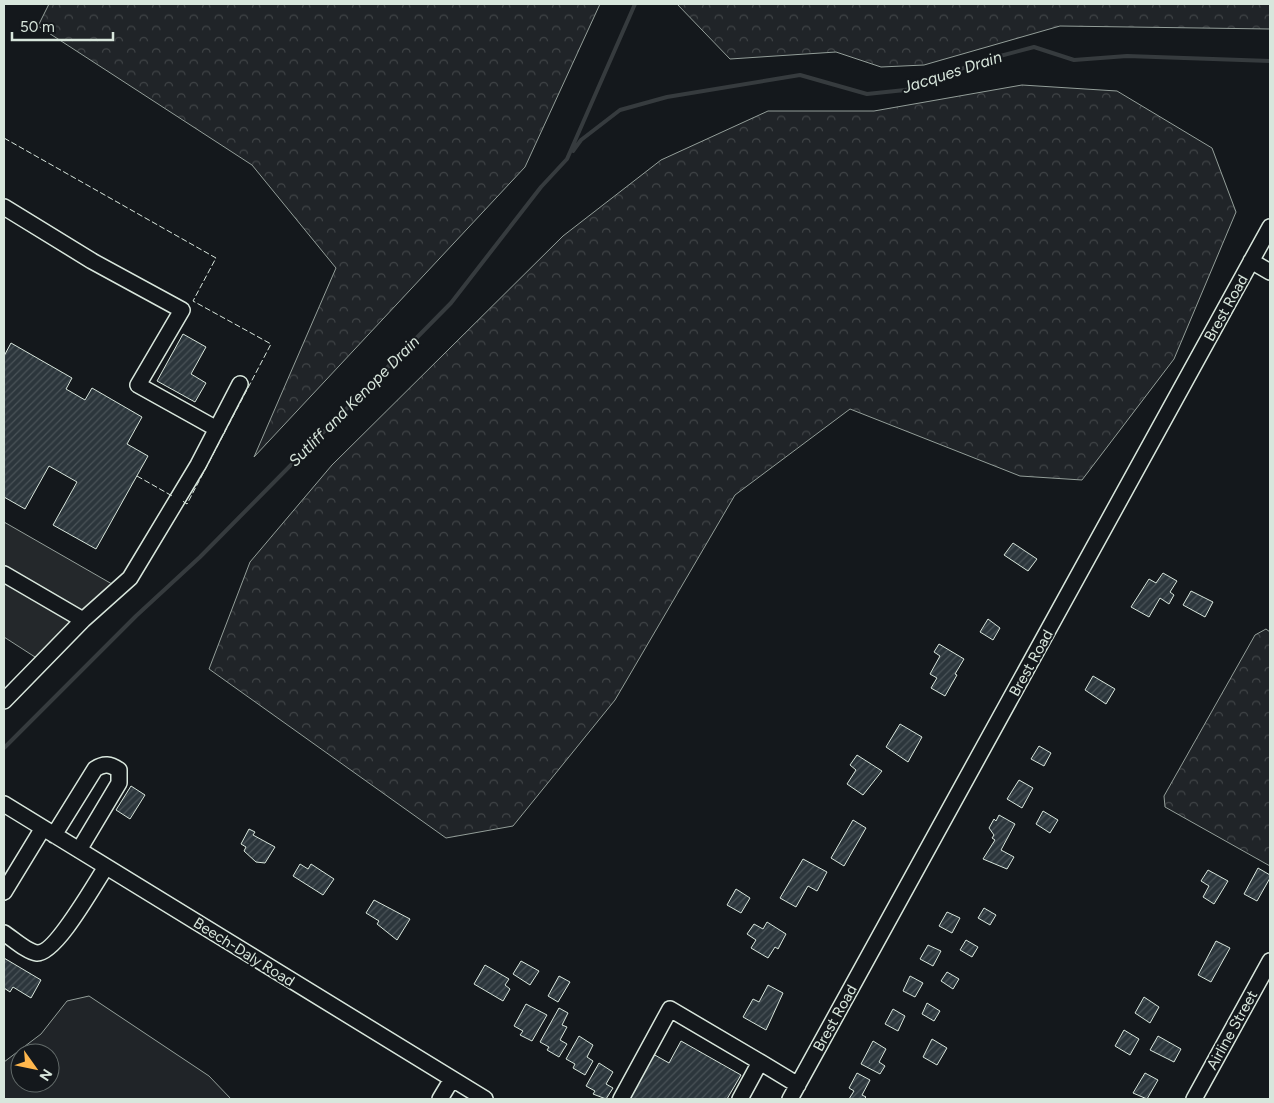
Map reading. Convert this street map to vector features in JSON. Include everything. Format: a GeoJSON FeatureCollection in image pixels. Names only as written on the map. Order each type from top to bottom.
{"type":"FeatureCollection","features":[{"type":"Feature","properties":{"kind":"street"},"geometry":{"type":"LineString","coordinates":[[4,207],[92,261],[182,310],[138,385],[217,429]]}},
{"type":"Feature","properties":{"kind":"street","name":"Brest Road"},"geometry":{"type":"LineString","coordinates":[[790,1099],[1270,227]]}},
{"type":"Feature","properties":{"kind":"street"},"geometry":{"type":"LineString","coordinates":[[1251,261],[1270,272]]}},
{"type":"Feature","properties":{"kind":"street"},"geometry":{"type":"LineString","coordinates":[[4,701],[83,620],[130,578],[198,465],[240,384]]}},
{"type":"Feature","properties":{"kind":"street"},"geometry":{"type":"LineString","coordinates":[[4,574],[83,620]]}},
{"type":"Feature","properties":{"kind":"street"},"geometry":{"type":"LineString","coordinates":[[4,892],[95,769],[101,765],[111,765],[119,770],[119,782],[79,850]]}},
{"type":"Feature","properties":{"kind":"street","name":"Beech-Daly Road"},"geometry":{"type":"LineString","coordinates":[[4,804],[485,1099]]}},
{"type":"Feature","properties":{"kind":"street"},"geometry":{"type":"LineString","coordinates":[[4,933],[36,953],[44,952],[59,938],[106,867]]}},
{"type":"Feature","properties":{"kind":"street","name":"Airline Street"},"geometry":{"type":"LineString","coordinates":[[1194,1099],[1270,962]]}},
{"type":"Feature","properties":{"kind":"street"},"geometry":{"type":"LineString","coordinates":[[621,1099],[670,1009],[798,1085]]}},
{"type":"Feature","properties":{"kind":"street"},"geometry":{"type":"LineString","coordinates":[[740,1099],[760,1062]]}},
{"type":"Feature","properties":{"kind":"street"},"geometry":{"type":"LineString","coordinates":[[440,1099],[452,1079]]}},
{"type":"Feature","properties":{"kind":"green space"},"geometry":{"type":"Polygon","coordinates":[[[49,4],[600,4],[525,167],[254,457],[336,268],[252,165],[38,26],[49,4]]]}},
{"type":"Feature","properties":{"kind":"green space"},"geometry":{"type":"Polygon","coordinates":[[[677,4],[1270,4],[1270,29],[1060,26],[924,65],[881,67],[836,52],[730,59],[677,4]]]}},
{"type":"Feature","properties":{"kind":"green space"},"geometry":{"type":"Polygon","coordinates":[[[1022,85],[1117,91],[1212,148],[1236,212],[1174,359],[1082,480],[1020,476],[850,409],[735,495],[615,700],[513,826],[446,838],[209,669],[250,562],[332,465],[563,236],[661,160],[768,111],[874,111],[1022,85]]]}},
{"type":"Feature","properties":{"kind":"green space"},"geometry":{"type":"Polygon","coordinates":[[[1266,629],[1270,632],[1270,866],[1165,807],[1164,796],[1255,635],[1266,629]]]}},
{"type":"Feature","properties":{"kind":"green space"},"geometry":{"type":"Polygon","coordinates":[[[89,996],[209,1076],[231,1099],[4,1099],[4,1062],[10,1057],[10,1093],[60,1093],[60,1043],[29,1043],[41,1034],[67,1001],[89,996]]]}},
{"type":"Feature","properties":{"kind":"shaded area"},"geometry":{"type":"Polygon","coordinates":[[[4,522],[112,584],[35,657],[4,637],[4,522]]]}},
{"type":"Feature","properties":{"kind":"building"},"geometry":{"type":"Polygon","coordinates":[[[183,334],[206,347],[191,374],[206,383],[195,402],[157,381],[183,334]]]}},
{"type":"Feature","properties":{"kind":"building"},"geometry":{"type":"Polygon","coordinates":[[[11,343],[72,378],[66,389],[85,400],[92,388],[142,417],[127,444],[148,456],[96,549],[53,525],[77,482],[49,466],[25,509],[4,497],[4,356],[11,343]]]}},
{"type":"Feature","properties":{"kind":"building"},"geometry":{"type":"Polygon","coordinates":[[[1013,543],[1037,559],[1028,571],[1004,555],[1013,543]]]}},
{"type":"Feature","properties":{"kind":"building"},"geometry":{"type":"Polygon","coordinates":[[[1163,573],[1177,581],[1170,592],[1174,595],[1169,604],[1160,598],[1149,617],[1131,607],[1149,579],[1156,583],[1163,573]]]}},
{"type":"Feature","properties":{"kind":"building"},"geometry":{"type":"Polygon","coordinates":[[[1191,591],[1213,602],[1205,617],[1183,605],[1191,591]]]}},
{"type":"Feature","properties":{"kind":"building"},"geometry":{"type":"Polygon","coordinates":[[[988,619],[1000,628],[993,640],[980,632],[988,619]]]}},
{"type":"Feature","properties":{"kind":"building"},"geometry":{"type":"Polygon","coordinates":[[[939,644],[964,659],[945,696],[931,688],[937,678],[930,674],[940,656],[934,652],[939,644]]]}},
{"type":"Feature","properties":{"kind":"building"},"geometry":{"type":"Polygon","coordinates":[[[1093,676],[1115,689],[1106,704],[1085,690],[1093,676]]]}},
{"type":"Feature","properties":{"kind":"building"},"geometry":{"type":"Polygon","coordinates":[[[900,724],[922,737],[908,762],[886,747],[900,724]]]}},
{"type":"Feature","properties":{"kind":"building"},"geometry":{"type":"Polygon","coordinates":[[[1039,746],[1051,753],[1044,766],[1031,759],[1039,746]]]}},
{"type":"Feature","properties":{"kind":"building"},"geometry":{"type":"Polygon","coordinates":[[[857,755],[882,771],[863,795],[847,784],[856,770],[850,765],[857,755]]]}},
{"type":"Feature","properties":{"kind":"building"},"geometry":{"type":"Polygon","coordinates":[[[1019,780],[1033,788],[1022,808],[1007,799],[1019,780]]]}},
{"type":"Feature","properties":{"kind":"building"},"geometry":{"type":"Polygon","coordinates":[[[131,786],[145,795],[130,819],[116,810],[131,786]]]}},
{"type":"Feature","properties":{"kind":"building"},"geometry":{"type":"Polygon","coordinates":[[[1043,811],[1058,820],[1050,833],[1036,824],[1043,811]]]}},
{"type":"Feature","properties":{"kind":"building"},"geometry":{"type":"Polygon","coordinates":[[[999,815],[1015,824],[1001,850],[1014,857],[1007,869],[983,859],[995,840],[992,838],[994,835],[989,828],[994,819],[996,821],[999,815]]]}},
{"type":"Feature","properties":{"kind":"building"},"geometry":{"type":"Polygon","coordinates":[[[853,820],[866,828],[844,866],[831,858],[853,820]]]}},
{"type":"Feature","properties":{"kind":"building"},"geometry":{"type":"Polygon","coordinates":[[[249,829],[255,832],[253,835],[275,847],[265,863],[256,862],[244,851],[246,847],[241,844],[249,829]]]}},
{"type":"Feature","properties":{"kind":"building"},"geometry":{"type":"Polygon","coordinates":[[[803,859],[827,872],[817,891],[808,886],[796,907],[780,898],[803,859]]]}},
{"type":"Feature","properties":{"kind":"building"},"geometry":{"type":"Polygon","coordinates":[[[300,864],[308,869],[311,864],[334,879],[323,895],[293,876],[300,864]]]}},
{"type":"Feature","properties":{"kind":"building"},"geometry":{"type":"Polygon","coordinates":[[[1258,868],[1270,875],[1270,878],[1257,901],[1244,894],[1258,868]]]}},
{"type":"Feature","properties":{"kind":"building"},"geometry":{"type":"Polygon","coordinates":[[[1208,870],[1228,881],[1214,904],[1203,897],[1209,886],[1201,881],[1208,870]]]}},
{"type":"Feature","properties":{"kind":"building"},"geometry":{"type":"Polygon","coordinates":[[[736,889],[750,898],[741,913],[727,905],[736,889]]]}},
{"type":"Feature","properties":{"kind":"building"},"geometry":{"type":"Polygon","coordinates":[[[374,900],[410,919],[397,940],[377,924],[379,921],[366,913],[374,900]]]}},
{"type":"Feature","properties":{"kind":"building"},"geometry":{"type":"Polygon","coordinates":[[[984,908],[996,915],[990,925],[978,918],[984,908]]]}},
{"type":"Feature","properties":{"kind":"building"},"geometry":{"type":"Polygon","coordinates":[[[947,912],[960,918],[952,933],[939,926],[947,912]]]}},
{"type":"Feature","properties":{"kind":"building"},"geometry":{"type":"Polygon","coordinates":[[[767,922],[786,934],[778,949],[775,947],[768,958],[751,948],[756,940],[747,934],[754,924],[763,929],[767,922]]]}},
{"type":"Feature","properties":{"kind":"building"},"geometry":{"type":"Polygon","coordinates":[[[966,940],[978,947],[972,957],[960,950],[966,940]]]}},
{"type":"Feature","properties":{"kind":"building"},"geometry":{"type":"Polygon","coordinates":[[[1216,941],[1230,948],[1211,982],[1198,975],[1216,941]]]}},
{"type":"Feature","properties":{"kind":"building"},"geometry":{"type":"Polygon","coordinates":[[[928,945],[941,951],[933,966],[920,959],[928,945]]]}},
{"type":"Feature","properties":{"kind":"building"},"geometry":{"type":"Polygon","coordinates":[[[4,958],[41,980],[31,998],[13,987],[10,992],[4,988],[4,958]]]}},
{"type":"Feature","properties":{"kind":"building"},"geometry":{"type":"Polygon","coordinates":[[[521,961],[539,971],[530,985],[513,974],[521,961]]]}},
{"type":"Feature","properties":{"kind":"building"},"geometry":{"type":"Polygon","coordinates":[[[485,965],[509,979],[505,985],[510,989],[503,1001],[474,984],[485,965]]]}},
{"type":"Feature","properties":{"kind":"building"},"geometry":{"type":"Polygon","coordinates":[[[947,972],[959,979],[953,989],[941,981],[947,972]]]}},
{"type":"Feature","properties":{"kind":"building"},"geometry":{"type":"Polygon","coordinates":[[[559,976],[570,982],[558,1002],[548,996],[559,976]]]}},
{"type":"Feature","properties":{"kind":"building"},"geometry":{"type":"Polygon","coordinates":[[[910,976],[923,983],[915,997],[903,991],[910,976]]]}},
{"type":"Feature","properties":{"kind":"building"},"geometry":{"type":"Polygon","coordinates":[[[768,985],[783,993],[766,1030],[743,1017],[753,999],[759,1002],[768,985]]]}},
{"type":"Feature","properties":{"kind":"building"},"geometry":{"type":"Polygon","coordinates":[[[1144,997],[1159,1007],[1150,1023],[1135,1013],[1144,997]]]}},
{"type":"Feature","properties":{"kind":"building"},"geometry":{"type":"Polygon","coordinates":[[[927,1003],[940,1011],[934,1021],[922,1014],[927,1003]]]}},
{"type":"Feature","properties":{"kind":"building"},"geometry":{"type":"Polygon","coordinates":[[[526,1004],[547,1015],[532,1041],[520,1035],[523,1031],[514,1026],[526,1004]]]}},
{"type":"Feature","properties":{"kind":"building"},"geometry":{"type":"Polygon","coordinates":[[[559,1008],[568,1013],[562,1025],[567,1027],[560,1040],[567,1044],[559,1057],[547,1050],[549,1047],[540,1042],[559,1008]]]}},
{"type":"Feature","properties":{"kind":"building"},"geometry":{"type":"Polygon","coordinates":[[[893,1009],[905,1016],[898,1031],[885,1024],[893,1009]]]}},
{"type":"Feature","properties":{"kind":"building"},"geometry":{"type":"Polygon","coordinates":[[[1124,1030],[1139,1039],[1130,1055],[1115,1046],[1124,1030]]]}},
{"type":"Feature","properties":{"kind":"building"},"geometry":{"type":"Polygon","coordinates":[[[579,1036],[593,1045],[587,1057],[593,1061],[585,1075],[573,1068],[575,1064],[566,1059],[579,1036]]]}},
{"type":"Feature","properties":{"kind":"building"},"geometry":{"type":"Polygon","coordinates":[[[1158,1036],[1181,1049],[1174,1062],[1150,1050],[1158,1036]]]}},
{"type":"Feature","properties":{"kind":"building"},"geometry":{"type":"Polygon","coordinates":[[[932,1039],[947,1048],[937,1065],[923,1057],[932,1039]]]}},
{"type":"Feature","properties":{"kind":"building"},"geometry":{"type":"Polygon","coordinates":[[[681,1041],[741,1075],[727,1099],[627,1099],[653,1054],[669,1063],[681,1041]]]}},
{"type":"Feature","properties":{"kind":"building"},"geometry":{"type":"Polygon","coordinates":[[[873,1041],[886,1049],[879,1062],[885,1066],[880,1074],[861,1064],[873,1041]]]}},
{"type":"Feature","properties":{"kind":"building"},"geometry":{"type":"Polygon","coordinates":[[[599,1063],[613,1072],[606,1084],[613,1088],[606,1099],[593,1094],[595,1091],[586,1086],[599,1063]]]}},
{"type":"Feature","properties":{"kind":"building"},"geometry":{"type":"Polygon","coordinates":[[[857,1073],[870,1080],[862,1095],[866,1097],[864,1099],[849,1099],[854,1091],[849,1088],[857,1073]]]}},
{"type":"Feature","properties":{"kind":"building"},"geometry":{"type":"Polygon","coordinates":[[[1145,1073],[1158,1080],[1147,1099],[1133,1093],[1145,1073]]]}},
{"type":"Feature","properties":{"kind":"waterway","name":"Sutliff and Kenope Drain"},"geometry":{"type":"LineString","coordinates":[[4,748],[136,616],[200,557],[451,303],[541,187],[567,159],[635,4]]}},
{"type":"Feature","properties":{"kind":"waterway","name":"Jacques Drain"},"geometry":{"type":"LineString","coordinates":[[573,151],[581,140],[620,110],[667,97],[800,75],[867,94],[905,90],[985,60],[1034,47],[1074,60],[1127,56],[1270,61]]}},
{"type":"Feature","properties":{"kind":"fence"},"geometry":{"type":"LineString","coordinates":[[4,138],[216,258],[193,301],[271,344],[187,504],[181,500]]}},
{"type":"Feature","properties":{"kind":"fence"},"geometry":{"type":"LineString","coordinates":[[137,476],[174,497]]}}]}
